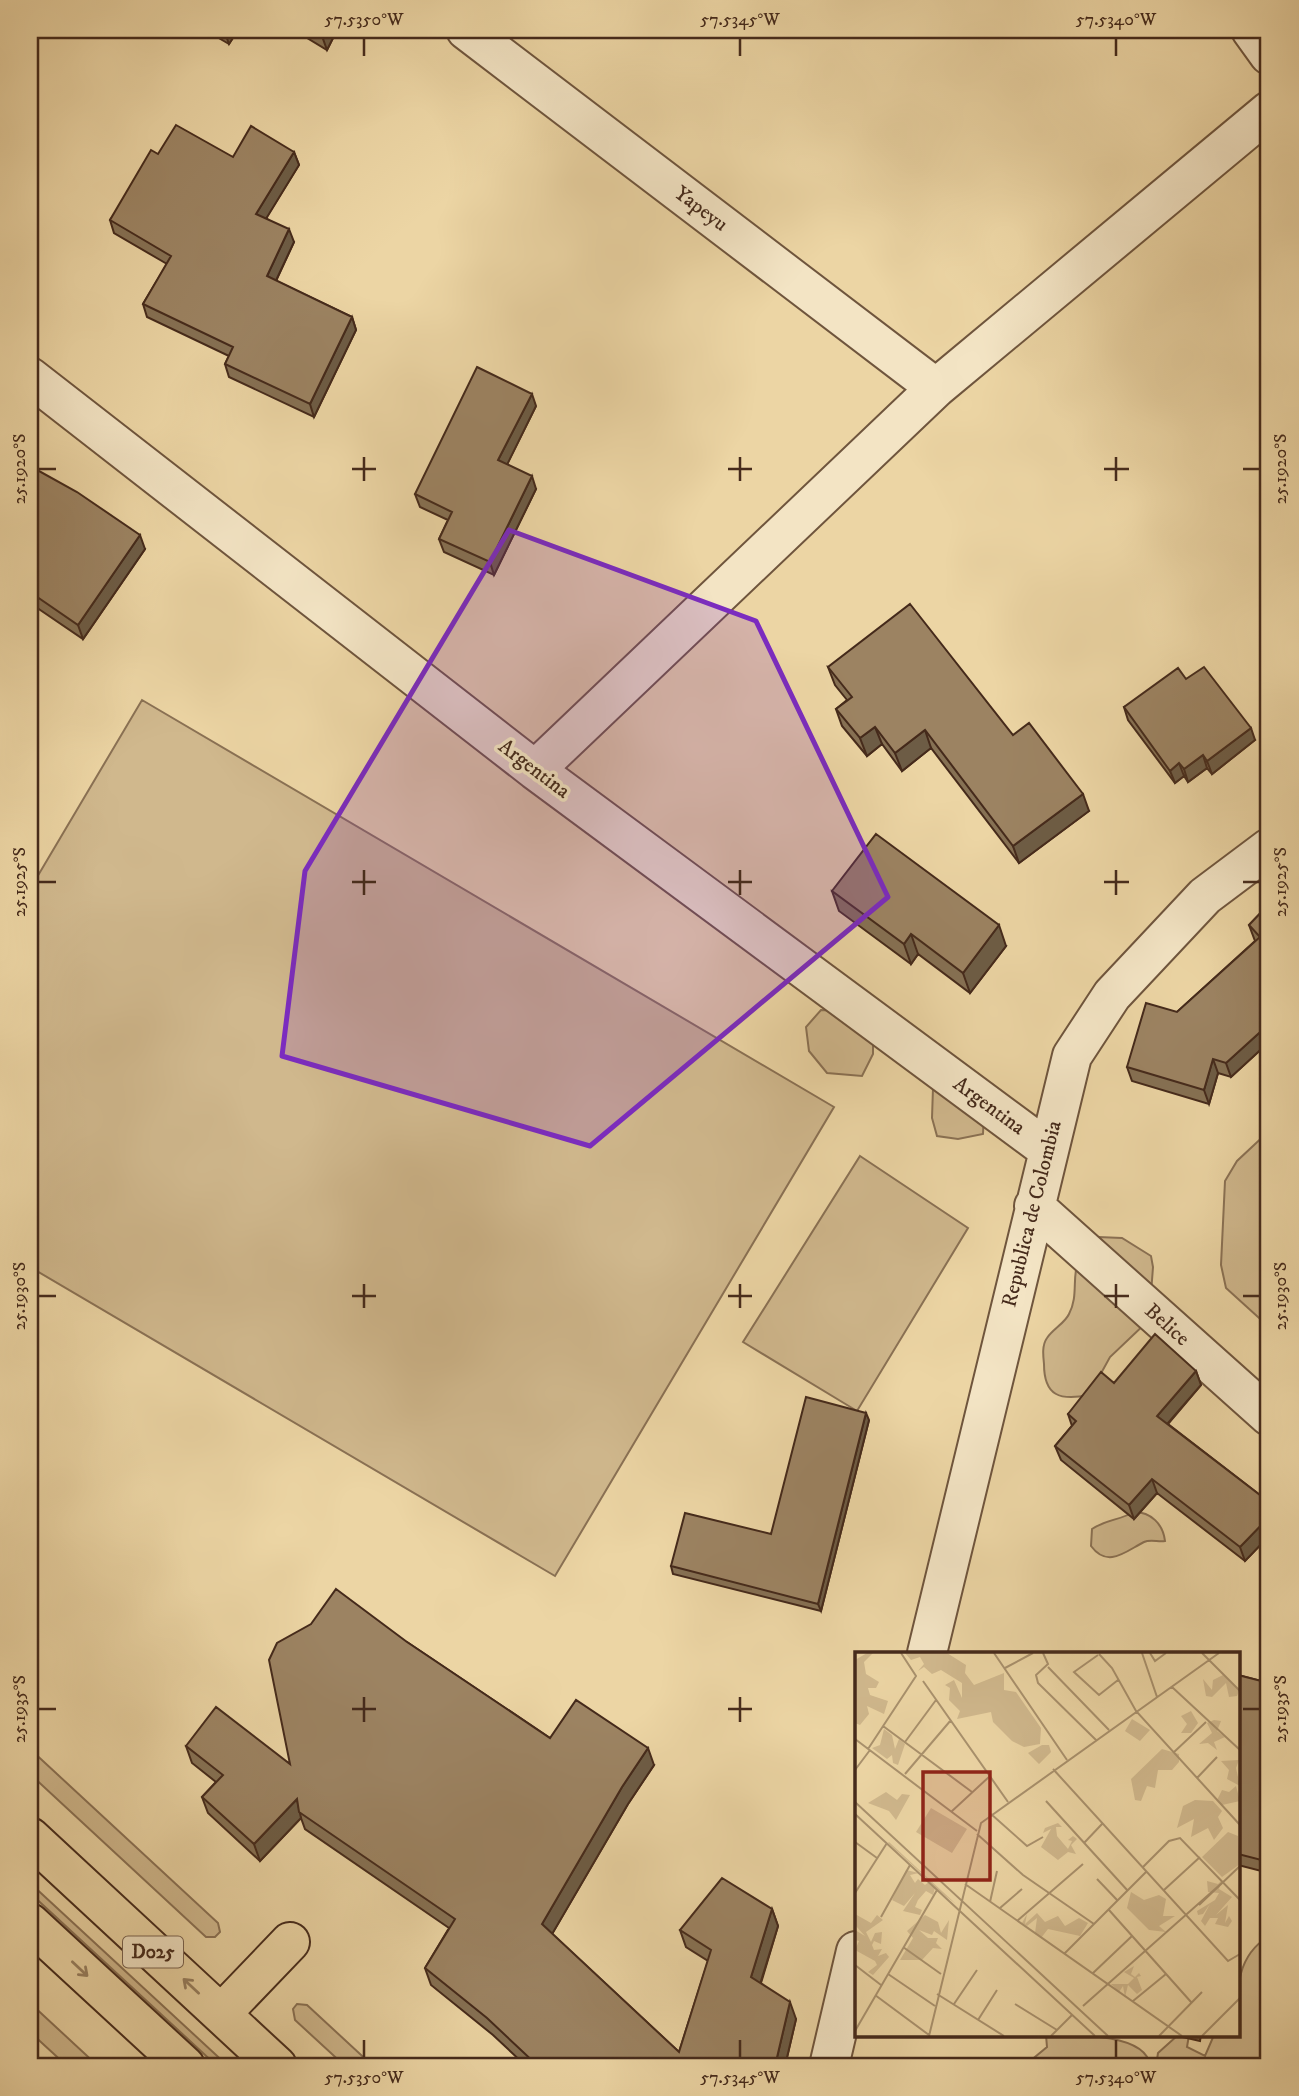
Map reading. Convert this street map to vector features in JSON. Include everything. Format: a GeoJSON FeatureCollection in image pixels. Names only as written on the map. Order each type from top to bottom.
{"type":"FeatureCollection","features":[{"type":"Feature","properties":{"kind":"highway","name":"D025"},"geometry":{"type":"LineString","coordinates":[[30,1837],[277,2066]]}},
{"type":"Feature","properties":{"kind":"highway","name":"D025"},"geometry":{"type":"LineString","coordinates":[[30,1923],[186,2066]]}},
{"type":"Feature","properties":{"kind":"highway"},"geometry":{"type":"LineString","coordinates":[[221,2014],[290,1942]]}},
{"type":"Feature","properties":{"kind":"street","name":"Yapeyu"},"geometry":{"type":"LineString","coordinates":[[466,30],[936,388]]}},
{"type":"Feature","properties":{"kind":"street"},"geometry":{"type":"LineString","coordinates":[[1251,30],[1269,55]]}},
{"type":"Feature","properties":{"kind":"street"},"geometry":{"type":"LineString","coordinates":[[535,770],[936,388],[1269,111]]}},
{"type":"Feature","properties":{"kind":"street","name":"Argentina"},"geometry":{"type":"LineString","coordinates":[[30,377],[535,770],[1047,1149]]}},
{"type":"Feature","properties":{"kind":"street","name":"Republica de Colombia"},"geometry":{"type":"LineString","coordinates":[[927,1652],[1047,1149],[1072,1056],[1112,995],[1205,896],[1269,848]]}},
{"type":"Feature","properties":{"kind":"street","name":"Belice"},"geometry":{"type":"LineString","coordinates":[[1034,1206],[1269,1416]]}},
{"type":"Feature","properties":{"kind":"street"},"geometry":{"type":"LineString","coordinates":[[829,2066],[855,1955]]}},
{"type":"Feature","properties":{"kind":"highlighted area"},"geometry":{"type":"Polygon","coordinates":[[[509,530],[756,621],[888,897],[590,1146],[282,1056],[305,871],[509,530]]]}},
{"type":"Feature","properties":{"kind":"shaded area"},"geometry":{"type":"Polygon","coordinates":[[[142,700],[834,1107],[555,1576],[30,1267],[30,889],[142,700]]]}},
{"type":"Feature","properties":{"kind":"shaded area"},"geometry":{"type":"Polygon","coordinates":[[[821,1010],[851,1012],[873,1025],[873,1054],[862,1076],[827,1073],[809,1051],[806,1027],[821,1010]]]}},
{"type":"Feature","properties":{"kind":"shaded area"},"geometry":{"type":"Polygon","coordinates":[[[933,1088],[984,1112],[983,1134],[958,1139],[937,1136],[932,1118],[933,1088]]]}},
{"type":"Feature","properties":{"kind":"shaded area"},"geometry":{"type":"Polygon","coordinates":[[[1269,1131],[1269,1239],[1265,1243],[1264,1284],[1269,1288],[1269,1327],[1226,1288],[1221,1265],[1225,1181],[1237,1161],[1269,1131]]]}},
{"type":"Feature","properties":{"kind":"shaded area"},"geometry":{"type":"Polygon","coordinates":[[[860,1156],[968,1228],[857,1411],[743,1342],[860,1156]]]}},
{"type":"Feature","properties":{"kind":"shaded area"},"geometry":{"type":"Polygon","coordinates":[[[1098,1237],[1122,1238],[1151,1256],[1153,1267],[1149,1320],[1110,1357],[1089,1395],[1062,1396],[1056,1394],[1047,1383],[1044,1344],[1069,1314],[1080,1256],[1098,1237]]]}},
{"type":"Feature","properties":{"kind":"shaded area"},"geometry":{"type":"Polygon","coordinates":[[[1134,1512],[1146,1514],[1155,1520],[1162,1529],[1165,1541],[1146,1541],[1117,1556],[1097,1553],[1091,1546],[1092,1529],[1134,1512]]]}},
{"type":"Feature","properties":{"kind":"shaded area"},"geometry":{"type":"Polygon","coordinates":[[[30,1749],[218,1923],[220,1932],[215,1937],[206,1937],[30,1774],[30,1749]]]}},
{"type":"Feature","properties":{"kind":"shaded area"},"geometry":{"type":"Polygon","coordinates":[[[30,1883],[228,2066],[217,2066],[30,1893],[30,1883]]]}},
{"type":"Feature","properties":{"kind":"shaded area"},"geometry":{"type":"Polygon","coordinates":[[[1269,1936],[1269,2066],[1156,2066],[1158,2053],[1177,2036],[1189,2036],[1187,2047],[1205,2056],[1214,2036],[1240,2036],[1240,1980],[1243,1967],[1257,1945],[1269,1936]]]}},
{"type":"Feature","properties":{"kind":"shaded area"},"geometry":{"type":"Polygon","coordinates":[[[30,2003],[98,2066],[67,2066],[30,2032],[30,2003]]]}},
{"type":"Feature","properties":{"kind":"shaded area"},"geometry":{"type":"Polygon","coordinates":[[[297,2004],[307,2005],[373,2066],[345,2066],[295,2020],[293,2009],[297,2004]]]}},
{"type":"Feature","properties":{"kind":"shaded area"},"geometry":{"type":"Polygon","coordinates":[[[1046,2036],[1106,2038],[1136,2047],[1146,2055],[1150,2066],[1024,2066],[1047,2047],[1046,2036]]]}},
{"type":"Feature","properties":{"kind":"building"},"geometry":{"type":"Polygon","coordinates":[[[312,30],[325,30],[322,36],[312,30]]]}},
{"type":"Feature","properties":{"kind":"building"},"geometry":{"type":"Polygon","coordinates":[[[176,125],[233,157],[251,126],[294,152],[256,214],[289,229],[267,276],[352,317],[310,404],[225,364],[233,347],[143,304],[171,256],[110,220],[151,150],[158,154],[176,125]]]}},
{"type":"Feature","properties":{"kind":"building"},"geometry":{"type":"Polygon","coordinates":[[[477,367],[532,394],[498,460],[532,476],[490,562],[439,539],[452,512],[415,494],[477,367]]]}},
{"type":"Feature","properties":{"kind":"building"},"geometry":{"type":"Polygon","coordinates":[[[30,466],[77,492],[140,535],[78,625],[30,592],[30,466]]]}},
{"type":"Feature","properties":{"kind":"building"},"geometry":{"type":"Polygon","coordinates":[[[910,604],[1013,735],[1029,723],[1083,794],[1013,846],[925,730],[895,753],[875,727],[860,738],[836,709],[852,697],[828,667],[910,604]]]}},
{"type":"Feature","properties":{"kind":"building"},"geometry":{"type":"Polygon","coordinates":[[[1204,667],[1251,728],[1207,761],[1203,755],[1184,769],[1179,763],[1170,771],[1124,707],[1178,668],[1186,679],[1204,667]]]}},
{"type":"Feature","properties":{"kind":"building"},"geometry":{"type":"Polygon","coordinates":[[[876,834],[999,925],[963,973],[911,934],[904,944],[832,891],[876,834]]]}},
{"type":"Feature","properties":{"kind":"building"},"geometry":{"type":"Polygon","coordinates":[[[1269,904],[1269,1024],[1226,1063],[1213,1059],[1204,1090],[1127,1067],[1146,1003],[1177,1012],[1260,937],[1249,925],[1269,904]]]}},
{"type":"Feature","properties":{"kind":"building"},"geometry":{"type":"Polygon","coordinates":[[[1155,1334],[1196,1371],[1157,1416],[1269,1502],[1269,1517],[1240,1547],[1152,1479],[1129,1505],[1055,1446],[1076,1421],[1068,1414],[1101,1372],[1114,1383],[1155,1334]]]}},
{"type":"Feature","properties":{"kind":"building"},"geometry":{"type":"Polygon","coordinates":[[[806,1397],[866,1413],[818,1604],[671,1566],[685,1513],[771,1534],[806,1397]]]}},
{"type":"Feature","properties":{"kind":"building"},"geometry":{"type":"Polygon","coordinates":[[[336,1589],[407,1642],[550,1738],[576,1700],[648,1748],[622,1787],[542,1924],[679,2052],[711,1950],[680,1930],[722,1878],[772,1909],[751,1977],[790,2002],[775,2066],[538,2066],[487,2018],[425,1968],[455,1919],[299,1812],[297,1799],[254,1844],[202,1797],[223,1775],[186,1746],[216,1707],[290,1764],[269,1660],[277,1643],[311,1624],[336,1589]]]}},
{"type":"Feature","properties":{"kind":"building"},"geometry":{"type":"Polygon","coordinates":[[[1240,1676],[1269,1683],[1269,1862],[1240,1855],[1240,1676]]]}}]}
